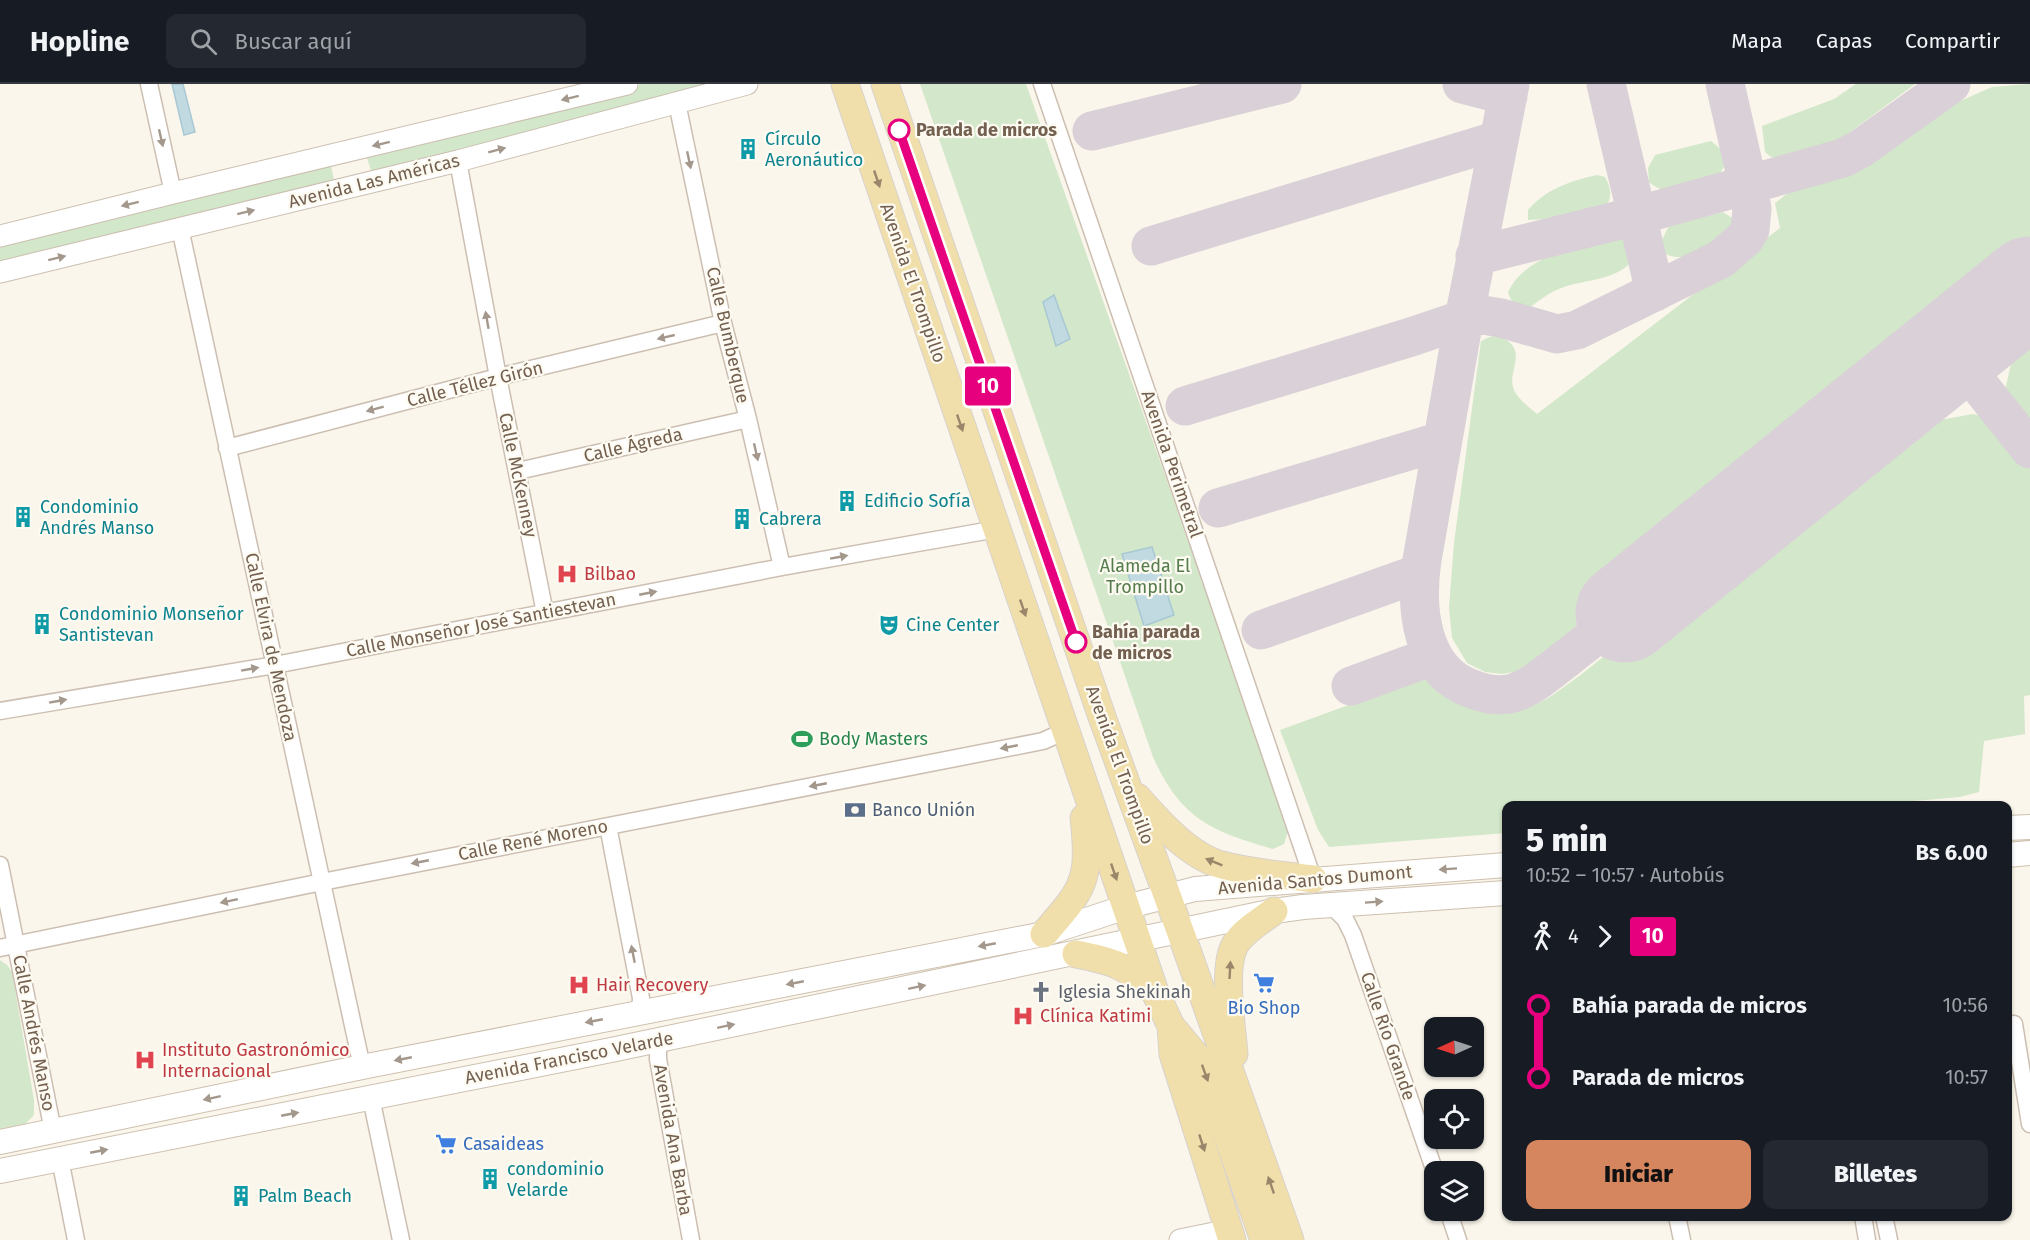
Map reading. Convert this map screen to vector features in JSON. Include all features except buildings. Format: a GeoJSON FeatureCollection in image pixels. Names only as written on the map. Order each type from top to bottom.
{"type":"FeatureCollection","features":[{"type":"Feature","properties":{"kind":"main road","name":"Avenida El Trompillo"},"geometry":{"type":"LineString","coordinates":[[844,84],[1155,992],[1171,1026],[1202,1063],[1264,1240]]}},
{"type":"Feature","properties":{"kind":"main road","name":"Avenida El Trompillo"},"geometry":{"type":"LineString","coordinates":[[885,84],[1126,785],[1168,896],[1290,1240]]}},
{"type":"Feature","properties":{"kind":"main road"},"geometry":{"type":"LineString","coordinates":[[1044,934],[1072,901],[1084,878],[1087,852],[1077,766]]}},
{"type":"Feature","properties":{"kind":"main road"},"geometry":{"type":"LineString","coordinates":[[1126,785],[1154,816],[1199,855],[1221,865],[1313,879]]}},
{"type":"Feature","properties":{"kind":"main road"},"geometry":{"type":"LineString","coordinates":[[2012,828],[2030,827]]}},
{"type":"Feature","properties":{"kind":"main road"},"geometry":{"type":"LineString","coordinates":[[2012,855],[2030,853]]}},
{"type":"Feature","properties":{"kind":"main road","name":"Avenida Santos Dumont"},"geometry":{"type":"LineString","coordinates":[[1126,907],[1195,889],[1502,865]]}},
{"type":"Feature","properties":{"kind":"main road","name":"Avenida Santos Dumont"},"geometry":{"type":"LineString","coordinates":[[1137,939],[1274,911],[1502,893]]}},
{"type":"Feature","properties":{"kind":"main road","name":"Avenida Francisco Velarde"},"geometry":{"type":"LineString","coordinates":[[0,1142],[363,1067],[1044,934],[1126,907]]}},
{"type":"Feature","properties":{"kind":"main road"},"geometry":{"type":"LineString","coordinates":[[1237,1091],[1229,993],[1230,959],[1236,943],[1274,911]]}},
{"type":"Feature","properties":{"kind":"main road","name":"Avenida Francisco Velarde"},"geometry":{"type":"LineString","coordinates":[[0,1171],[665,1039],[1076,954],[1137,939]]}},
{"type":"Feature","properties":{"kind":"main road"},"geometry":{"type":"LineString","coordinates":[[1076,954],[1108,960],[1122,966],[1155,992]]}},
{"type":"Feature","properties":{"kind":"main road"},"geometry":{"type":"LineString","coordinates":[[665,1039],[668,1019],[701,1002]]}},
{"type":"Feature","properties":{"kind":"main road"},"geometry":{"type":"LineString","coordinates":[[611,1050],[635,1032],[640,1012]]}},
{"type":"Feature","properties":{"kind":"main road","name":"Avenida El Trompillo"},"geometry":{"type":"LineString","coordinates":[[1171,1026],[1173,1053],[1231,1235]]}},
{"type":"Feature","properties":{"kind":"main road"},"geometry":{"type":"LineString","coordinates":[[363,1067],[378,1071],[384,1081],[384,1086],[373,1097]]}},
{"type":"Feature","properties":{"kind":"main road"},"geometry":{"type":"LineString","coordinates":[[53,1131],[69,1136],[71,1141],[72,1147],[61,1159]]}},
{"type":"Feature","properties":{"kind":"street"},"geometry":{"type":"LineString","coordinates":[[149,84],[173,193]]}},
{"type":"Feature","properties":{"kind":"street","name":"Avenida Las Américas"},"geometry":{"type":"LineString","coordinates":[[0,236],[627,84]]}},
{"type":"Feature","properties":{"kind":"street","name":"Avenida Las Américas"},"geometry":{"type":"LineString","coordinates":[[0,272],[458,161],[747,84]]}},
{"type":"Feature","properties":{"kind":"street","name":"Avenida Perimetral"},"geometry":{"type":"LineString","coordinates":[[1042,84],[1313,879]]}},
{"type":"Feature","properties":{"kind":"street","name":"Calle Bumberque"},"geometry":{"type":"LineString","coordinates":[[677,103],[723,324],[748,419],[782,567]]}},
{"type":"Feature","properties":{"kind":"street"},"geometry":{"type":"LineString","coordinates":[[346,152],[354,185]]}},
{"type":"Feature","properties":{"kind":"street","name":"Calle McKenney"},"geometry":{"type":"LineString","coordinates":[[458,161],[545,613]]}},
{"type":"Feature","properties":{"kind":"street","name":"Calle Elvira de Mendoza"},"geometry":{"type":"LineString","coordinates":[[180,228],[363,1067]]}},
{"type":"Feature","properties":{"kind":"street","name":"Calle Téllez Girón"},"geometry":{"type":"LineString","coordinates":[[227,448],[498,377],[723,324]]}},
{"type":"Feature","properties":{"kind":"street","name":"Calle Ágreda"},"geometry":{"type":"LineString","coordinates":[[518,471],[748,419]]}},
{"type":"Feature","properties":{"kind":"street","name":"Calle Monseñor José Santiestevan"},"geometry":{"type":"LineString","coordinates":[[0,711],[275,665],[782,567],[997,529]]}},
{"type":"Feature","properties":{"kind":"street","name":"Calle René Moreno"},"geometry":{"type":"LineString","coordinates":[[8,946],[1043,741],[1065,731]]}},
{"type":"Feature","properties":{"kind":"street"},"geometry":{"type":"LineString","coordinates":[[608,826],[641,998],[640,1012]]}},
{"type":"Feature","properties":{"kind":"street","name":"Calle Andrés Manso"},"geometry":{"type":"LineString","coordinates":[[0,865],[8,946],[53,1131]]}},
{"type":"Feature","properties":{"kind":"street","name":"Calle Río Grande"},"geometry":{"type":"LineString","coordinates":[[1331,905],[1345,919],[1353,935],[1431,1161]]}},
{"type":"Feature","properties":{"kind":"street"},"geometry":{"type":"LineString","coordinates":[[2017,1024],[2030,1124]]}},
{"type":"Feature","properties":{"kind":"street","name":"Avenida Ana Barba"},"geometry":{"type":"LineString","coordinates":[[665,1039],[658,1049],[658,1059],[691,1240]]}},
{"type":"Feature","properties":{"kind":"street"},"geometry":{"type":"LineString","coordinates":[[373,1097],[400,1240]]}},
{"type":"Feature","properties":{"kind":"street"},"geometry":{"type":"LineString","coordinates":[[61,1159],[76,1240]]}},
{"type":"Feature","properties":{"kind":"street"},"geometry":{"type":"LineString","coordinates":[[1452,1221],[1458,1240]]}},
{"type":"Feature","properties":{"kind":"street"},"geometry":{"type":"LineString","coordinates":[[1678,1221],[1682,1240]]}},
{"type":"Feature","properties":{"kind":"street"},"geometry":{"type":"LineString","coordinates":[[1864,1221],[1867,1240]]}},
{"type":"Feature","properties":{"kind":"street"},"geometry":{"type":"LineString","coordinates":[[1885,1221],[1889,1240]]}},
{"type":"Feature","properties":{"kind":"street"},"geometry":{"type":"LineString","coordinates":[[1180,1240],[1231,1235]]}},
{"type":"Feature","properties":{"kind":"green space"},"geometry":{"type":"Polygon","coordinates":[[[642,84],[729,84],[372,174],[365,151],[642,84]]]}},
{"type":"Feature","properties":{"kind":"green space","name":"Alameda El Trompillo"},"geometry":{"type":"Polygon","coordinates":[[[920,84],[1026,84],[1288,831],[1284,844],[1273,849],[1232,836],[1200,820],[1175,795],[1153,757],[920,84]]]}},
{"type":"Feature","properties":{"kind":"green space"},"geometry":{"type":"Polygon","coordinates":[[[1856,84],[1915,84],[1842,138],[1783,159],[1771,157],[1765,152],[1762,126],[1834,99],[1856,84]]]}},
{"type":"Feature","properties":{"kind":"green space"},"geometry":{"type":"Polygon","coordinates":[[[2030,84],[2030,239],[1591,584],[1608,604],[1524,670],[1503,674],[1485,672],[1467,663],[1452,638],[1449,608],[1454,543],[1481,341],[1497,336],[1511,343],[1516,355],[1512,383],[1514,390],[1521,400],[1537,414],[1780,228],[1775,203],[1788,193],[1857,171],[1873,163],[1949,106],[1992,87],[2030,84]]]}},
{"type":"Feature","properties":{"kind":"green space"},"geometry":{"type":"Polygon","coordinates":[[[1711,141],[1723,151],[1726,163],[1713,180],[1694,188],[1673,191],[1662,190],[1649,182],[1648,168],[1655,155],[1711,141]]]}},
{"type":"Feature","properties":{"kind":"green space"},"geometry":{"type":"Polygon","coordinates":[[[330,161],[335,185],[0,267],[0,240],[330,161]]]}},
{"type":"Feature","properties":{"kind":"green space"},"geometry":{"type":"Polygon","coordinates":[[[1597,175],[1605,177],[1610,188],[1610,198],[1600,211],[1571,220],[1528,220],[1528,210],[1551,191],[1568,183],[1597,175]]]}},
{"type":"Feature","properties":{"kind":"green space"},"geometry":{"type":"Polygon","coordinates":[[[1723,212],[1732,218],[1734,234],[1716,250],[1678,257],[1666,254],[1662,249],[1664,235],[1670,225],[1723,212]]]}},
{"type":"Feature","properties":{"kind":"green space"},"geometry":{"type":"Polygon","coordinates":[[[1621,235],[1633,250],[1633,260],[1619,272],[1559,289],[1528,309],[1517,306],[1511,299],[1508,292],[1517,279],[1542,259],[1574,247],[1621,235]]]}},
{"type":"Feature","properties":{"kind":"green space"},"geometry":{"type":"Polygon","coordinates":[[[2030,340],[2030,421],[2005,391],[2013,354],[2030,340]]]}},
{"type":"Feature","properties":{"kind":"green space"},"geometry":{"type":"Polygon","coordinates":[[[1973,414],[1987,417],[2030,469],[2030,695],[2024,696],[2025,734],[1984,741],[1979,792],[1960,797],[1914,801],[1502,801],[1502,833],[1329,847],[1318,830],[1280,730],[1409,683],[1421,672],[1448,696],[1463,704],[1496,712],[1514,711],[1531,706],[1559,691],[1632,634],[1647,651],[1924,423],[1973,414]]]}},
{"type":"Feature","properties":{"kind":"green space"},"geometry":{"type":"Polygon","coordinates":[[[0,960],[12,972],[34,1100],[34,1115],[25,1124],[0,1129],[0,960]]]}},
{"type":"Feature","properties":{"kind":"water"},"geometry":{"type":"Polygon","coordinates":[[[172,84],[183,84],[195,132],[184,135],[172,84]]]}},
{"type":"Feature","properties":{"kind":"water"},"geometry":{"type":"Polygon","coordinates":[[[1054,295],[1070,339],[1056,346],[1043,302],[1054,295]]]}},
{"type":"Feature","properties":{"kind":"water"},"geometry":{"type":"Polygon","coordinates":[[[1152,547],[1174,615],[1144,626],[1122,554],[1152,547]]]}},
{"type":"Feature","properties":{"kind":"taxiway"},"geometry":{"type":"LineString","coordinates":[[1092,131],[1282,84]]}},
{"type":"Feature","properties":{"kind":"taxiway"},"geometry":{"type":"LineString","coordinates":[[1462,84],[1508,96]]}},
{"type":"Feature","properties":{"kind":"taxiway"},"geometry":{"type":"LineString","coordinates":[[1510,84],[1464,319],[1422,560],[1421,617],[1431,653],[1441,668],[1455,680],[1472,689],[1497,695],[1508,694],[1527,687],[1625,613]]}},
{"type":"Feature","properties":{"kind":"taxiway"},"geometry":{"type":"LineString","coordinates":[[1606,84],[1655,292]]}},
{"type":"Feature","properties":{"kind":"taxiway"},"geometry":{"type":"LineString","coordinates":[[1185,406],[1483,315],[1557,334],[1577,330],[1721,259],[1745,238],[1750,230],[1752,209],[1725,84]]}},
{"type":"Feature","properties":{"kind":"taxiway"},"geometry":{"type":"LineString","coordinates":[[1475,256],[1636,216],[1843,158],[1860,149],[1951,84]]}},
{"type":"Feature","properties":{"kind":"taxiway"},"geometry":{"type":"LineString","coordinates":[[1151,246],[1499,140]]}},
{"type":"Feature","properties":{"kind":"taxiway"},"geometry":{"type":"LineString","coordinates":[[1951,350],[2030,449]]}},
{"type":"Feature","properties":{"kind":"taxiway"},"geometry":{"type":"LineString","coordinates":[[1218,508],[1442,441]]}},
{"type":"Feature","properties":{"kind":"taxiway"},"geometry":{"type":"LineString","coordinates":[[1261,630],[1420,573]]}},
{"type":"Feature","properties":{"kind":"taxiway"},"geometry":{"type":"LineString","coordinates":[[1351,686],[1433,656]]}},
{"type":"Feature","properties":{"kind":"runway"},"geometry":{"type":"LineString","coordinates":[[1625,613],[2030,286]]}},
{"type":"Feature","properties":{"kind":"bus line","name":"10"},"geometry":{"type":"LineString","coordinates":[[899,130],[1076,642]]}},
{"type":"Feature","properties":{"kind":"place","name":"Parada de micros"},"geometry":{"type":"Point","coordinates":[899,130]}},
{"type":"Feature","properties":{"kind":"place","name":"Círculo Aeronáutico"},"geometry":{"type":"Point","coordinates":[748,149]}},
{"type":"Feature","properties":{"kind":"place","name":"Edificio Sofía"},"geometry":{"type":"Point","coordinates":[847,501]}},
{"type":"Feature","properties":{"kind":"place","name":"Condominio Andrés Manso"},"geometry":{"type":"Point","coordinates":[23,517]}},
{"type":"Feature","properties":{"kind":"place","name":"Cabrera"},"geometry":{"type":"Point","coordinates":[742,519]}},
{"type":"Feature","properties":{"kind":"place","name":"Bilbao"},"geometry":{"type":"Point","coordinates":[567,574]}},
{"type":"Feature","properties":{"kind":"place","name":"Condominio Monseñor Santistevan"},"geometry":{"type":"Point","coordinates":[42,624]}},
{"type":"Feature","properties":{"kind":"place","name":"Cine Center"},"geometry":{"type":"Point","coordinates":[889,625]}},
{"type":"Feature","properties":{"kind":"place","name":"Bahía parada de micros"},"geometry":{"type":"Point","coordinates":[1076,642]}},
{"type":"Feature","properties":{"kind":"place","name":"Body Masters"},"geometry":{"type":"Point","coordinates":[802,739]}},
{"type":"Feature","properties":{"kind":"place","name":"Banco Unión"},"geometry":{"type":"Point","coordinates":[855,810]}},
{"type":"Feature","properties":{"kind":"place","name":"Bio Shop"},"geometry":{"type":"Point","coordinates":[1264,983]}},
{"type":"Feature","properties":{"kind":"place","name":"Hair Recovery"},"geometry":{"type":"Point","coordinates":[579,985]}},
{"type":"Feature","properties":{"kind":"place","name":"Iglesia Shekinah"},"geometry":{"type":"Point","coordinates":[1041,992]}},
{"type":"Feature","properties":{"kind":"place","name":"Clínica Katimi"},"geometry":{"type":"Point","coordinates":[1023,1016]}},
{"type":"Feature","properties":{"kind":"place","name":"Instituto Gastronómico Internacional"},"geometry":{"type":"Point","coordinates":[145,1060]}},
{"type":"Feature","properties":{"kind":"place","name":"Casaideas"},"geometry":{"type":"Point","coordinates":[446,1144]}},
{"type":"Feature","properties":{"kind":"place","name":"condominio Velarde"},"geometry":{"type":"Point","coordinates":[490,1179]}},
{"type":"Feature","properties":{"kind":"place","name":"Palm Beach"},"geometry":{"type":"Point","coordinates":[241,1196]}}]}
